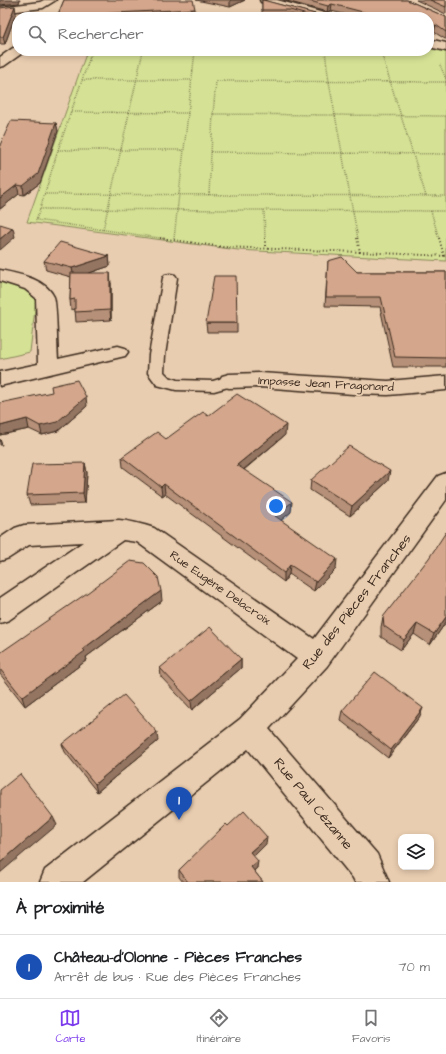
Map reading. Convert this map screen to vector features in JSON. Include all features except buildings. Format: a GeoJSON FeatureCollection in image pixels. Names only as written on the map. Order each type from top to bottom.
{"type":"FeatureCollection","features":[{"type":"Feature","properties":{"kind":"street"},"geometry":{"type":"LineString","coordinates":[[266,0],[309,12]]}},
{"type":"Feature","properties":{"kind":"street"},"geometry":{"type":"LineString","coordinates":[[0,10],[47,3]]}},
{"type":"Feature","properties":{"kind":"street"},"geometry":{"type":"LineString","coordinates":[[434,44],[446,47]]}},
{"type":"Feature","properties":{"kind":"street"},"geometry":{"type":"LineString","coordinates":[[0,63],[12,55]]}},
{"type":"Feature","properties":{"kind":"street"},"geometry":{"type":"LineString","coordinates":[[0,275],[35,287],[45,298],[48,368]]}},
{"type":"Feature","properties":{"kind":"street"},"geometry":{"type":"LineString","coordinates":[[0,379],[118,352]]}},
{"type":"Feature","properties":{"kind":"street","name":"Impasse Jean Fragonard"},"geometry":{"type":"LineString","coordinates":[[229,381],[260,380],[388,388],[446,383]]}},
{"type":"Feature","properties":{"kind":"street","name":"Rue des Pièces Franches"},"geometry":{"type":"LineString","coordinates":[[56,882],[250,729],[317,657],[446,482]]}},
{"type":"Feature","properties":{"kind":"street"},"geometry":{"type":"LineString","coordinates":[[0,612],[119,530]]}},
{"type":"Feature","properties":{"kind":"street","name":"Rue Eugène Delacroix"},"geometry":{"type":"LineString","coordinates":[[0,551],[24,535],[119,530],[132,531],[144,535],[317,657]]}},
{"type":"Feature","properties":{"kind":"street","name":"Rue Paul Cézanne"},"geometry":{"type":"LineString","coordinates":[[250,729],[364,866],[372,882]]}},
{"type":"Feature","properties":{"kind":"lane"},"geometry":{"type":"LineString","coordinates":[[170,278],[157,355],[156,372],[163,381],[176,385],[214,386],[229,381]]}},
{"type":"Feature","properties":{"kind":"path"},"geometry":{"type":"LineString","coordinates":[[90,56],[36,220],[223,246],[445,256],[431,211]]}},
{"type":"Feature","properties":{"kind":"path"},"geometry":{"type":"LineString","coordinates":[[103,230],[142,56]]}},
{"type":"Feature","properties":{"kind":"path"},"geometry":{"type":"LineString","coordinates":[[174,239],[194,56]]}},
{"type":"Feature","properties":{"kind":"path"},"geometry":{"type":"LineString","coordinates":[[326,56],[334,114],[360,252]]}},
{"type":"Feature","properties":{"kind":"path"},"geometry":{"type":"LineString","coordinates":[[382,56],[426,196]]}},
{"type":"Feature","properties":{"kind":"path"},"geometry":{"type":"LineString","coordinates":[[82,80],[191,80]]}},
{"type":"Feature","properties":{"kind":"path"},"geometry":{"type":"LineString","coordinates":[[209,195],[216,81],[446,82]]}},
{"type":"Feature","properties":{"kind":"path"},"geometry":{"type":"LineString","coordinates":[[71,112],[189,113]]}},
{"type":"Feature","properties":{"kind":"path"},"geometry":{"type":"LineString","coordinates":[[213,114],[446,116]]}},
{"type":"Feature","properties":{"kind":"path"},"geometry":{"type":"LineString","coordinates":[[58,150],[184,150]]}},
{"type":"Feature","properties":{"kind":"path"},"geometry":{"type":"LineString","coordinates":[[211,152],[446,154]]}},
{"type":"Feature","properties":{"kind":"path"},"geometry":{"type":"LineString","coordinates":[[44,194],[446,196]]}},
{"type":"Feature","properties":{"kind":"path"},"geometry":{"type":"LineString","coordinates":[[40,209],[446,211]]}},
{"type":"Feature","properties":{"kind":"path"},"geometry":{"type":"LineString","coordinates":[[264,210],[266,248]]}},
{"type":"Feature","properties":{"kind":"green space"},"geometry":{"type":"Polygon","coordinates":[[[434,49],[446,52],[446,261],[238,250],[27,222],[85,56],[434,56],[434,49]]]}},
{"type":"Feature","properties":{"kind":"green space"},"geometry":{"type":"Polygon","coordinates":[[[0,280],[35,292],[36,300],[30,352],[0,359],[0,280]]]}},
{"type":"Feature","properties":{"kind":"place","name":"Château-d'Olonne - Pièces Franches"},"geometry":{"type":"Point","coordinates":[179,820]}}]}
